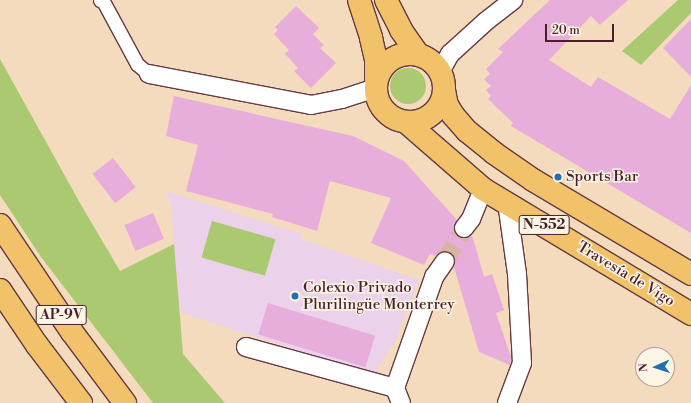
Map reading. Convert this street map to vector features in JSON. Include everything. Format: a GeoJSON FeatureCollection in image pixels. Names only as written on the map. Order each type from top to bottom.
{"type":"FeatureCollection","features":[{"type":"Feature","properties":{"kind":"main road","name":"N-552"},"geometry":{"type":"LineString","coordinates":[[359,0],[376,59],[376,84],[379,102],[388,114],[397,120],[406,122]]}},
{"type":"Feature","properties":{"kind":"main road"},"geometry":{"type":"LineString","coordinates":[[386,0],[400,30],[418,54]]}},
{"type":"Feature","properties":{"kind":"main road"},"geometry":{"type":"LineString","coordinates":[[376,84],[384,65],[397,56],[407,53],[418,54]]}},
{"type":"Feature","properties":{"kind":"main road","name":"N-552"},"geometry":{"type":"LineString","coordinates":[[418,54],[427,58],[442,81],[447,105],[453,115],[467,131],[494,153],[532,180],[691,274]]}},
{"type":"Feature","properties":{"kind":"main road"},"geometry":{"type":"LineString","coordinates":[[406,122],[417,121],[432,114],[442,101],[442,81]]}},
{"type":"Feature","properties":{"kind":"main road","name":"Travesía de Vigo"},"geometry":{"type":"LineString","coordinates":[[406,122],[483,189],[507,202],[691,314]]}},
{"type":"Feature","properties":{"kind":"main road","name":"AP-9V"},"geometry":{"type":"LineString","coordinates":[[0,225],[72,332],[124,403]]}},
{"type":"Feature","properties":{"kind":"main road","name":"AP-9V"},"geometry":{"type":"LineString","coordinates":[[0,290],[36,345],[81,403]]}},
{"type":"Feature","properties":{"kind":"street"},"geometry":{"type":"LineString","coordinates":[[100,0],[102,1],[137,64],[149,74],[311,105],[342,100],[376,84]]}},
{"type":"Feature","properties":{"kind":"street"},"geometry":{"type":"LineString","coordinates":[[442,81],[450,54],[485,22],[513,0]]}},
{"type":"Feature","properties":{"kind":"street"},"geometry":{"type":"LineString","coordinates":[[464,228],[471,219],[483,189]]}},
{"type":"Feature","properties":{"kind":"street"},"geometry":{"type":"LineString","coordinates":[[507,202],[517,274],[522,363],[507,403]]}},
{"type":"Feature","properties":{"kind":"street"},"geometry":{"type":"LineString","coordinates":[[246,347],[398,396],[434,277],[445,261]]}},
{"type":"Feature","properties":{"kind":"shaded area","name":"Colexio Privado Plurilingüe Monterrey"},"geometry":{"type":"Polygon","coordinates":[[[166,191],[302,234],[301,239],[419,280],[396,339],[374,375],[179,312],[171,205],[166,191]]]}},
{"type":"Feature","properties":{"kind":"green space"},"geometry":{"type":"Polygon","coordinates":[[[678,0],[691,0],[691,13],[641,65],[622,51],[678,0]]]}},
{"type":"Feature","properties":{"kind":"green space"},"geometry":{"type":"Polygon","coordinates":[[[0,59],[80,203],[120,271],[174,244],[183,354],[225,403],[153,403],[41,257],[0,195],[0,59]]]}},
{"type":"Feature","properties":{"kind":"green space"},"geometry":{"type":"Polygon","coordinates":[[[412,68],[421,73],[425,79],[425,93],[421,99],[412,104],[404,104],[395,99],[391,93],[390,82],[395,73],[401,69],[412,68]]]}},
{"type":"Feature","properties":{"kind":"green space"},"geometry":{"type":"Polygon","coordinates":[[[212,221],[275,239],[265,276],[202,258],[212,221]]]}},
{"type":"Feature","properties":{"kind":"building"},"geometry":{"type":"Polygon","coordinates":[[[550,0],[628,0],[600,25],[591,16],[549,60],[591,87],[598,77],[670,119],[691,85],[691,233],[511,126],[513,123],[488,99],[491,96],[486,90],[491,86],[484,79],[490,74],[486,69],[503,52],[498,49],[550,0]]]}},
{"type":"Feature","properties":{"kind":"building"},"geometry":{"type":"Polygon","coordinates":[[[296,6],[319,28],[313,34],[324,45],[320,48],[336,63],[311,88],[294,71],[298,68],[285,54],[289,50],[274,34],[278,30],[275,27],[296,6]]]}},
{"type":"Feature","properties":{"kind":"building"},"geometry":{"type":"Polygon","coordinates":[[[691,19],[691,77],[663,48],[691,19]]]}},
{"type":"Feature","properties":{"kind":"building"},"geometry":{"type":"Polygon","coordinates":[[[174,96],[353,136],[404,161],[457,220],[454,227],[457,236],[463,238],[471,236],[473,238],[484,277],[492,274],[504,310],[496,313],[511,357],[510,365],[479,352],[454,267],[455,257],[451,253],[441,251],[435,256],[430,254],[424,265],[371,243],[391,198],[330,181],[317,231],[272,217],[273,214],[186,191],[198,145],[166,136],[174,96]]]}},
{"type":"Feature","properties":{"kind":"building"},"geometry":{"type":"Polygon","coordinates":[[[113,158],[136,187],[115,203],[93,174],[113,158]]]}},
{"type":"Feature","properties":{"kind":"building"},"geometry":{"type":"Polygon","coordinates":[[[153,213],[164,239],[135,251],[124,225],[153,213]]]}},
{"type":"Feature","properties":{"kind":"building"},"geometry":{"type":"Polygon","coordinates":[[[268,303],[375,336],[365,367],[258,335],[268,303]]]}},
{"type":"Feature","properties":{"kind":"tunnel"},"geometry":{"type":"LineString","coordinates":[[445,261],[464,228]]}},
{"type":"Feature","properties":{"kind":"place","name":"Sports Bar"},"geometry":{"type":"Point","coordinates":[558,177]}},
{"type":"Feature","properties":{"kind":"place","name":"Colexio Privado Plurilingüe Monterrey"},"geometry":{"type":"Point","coordinates":[295,296]}}]}
